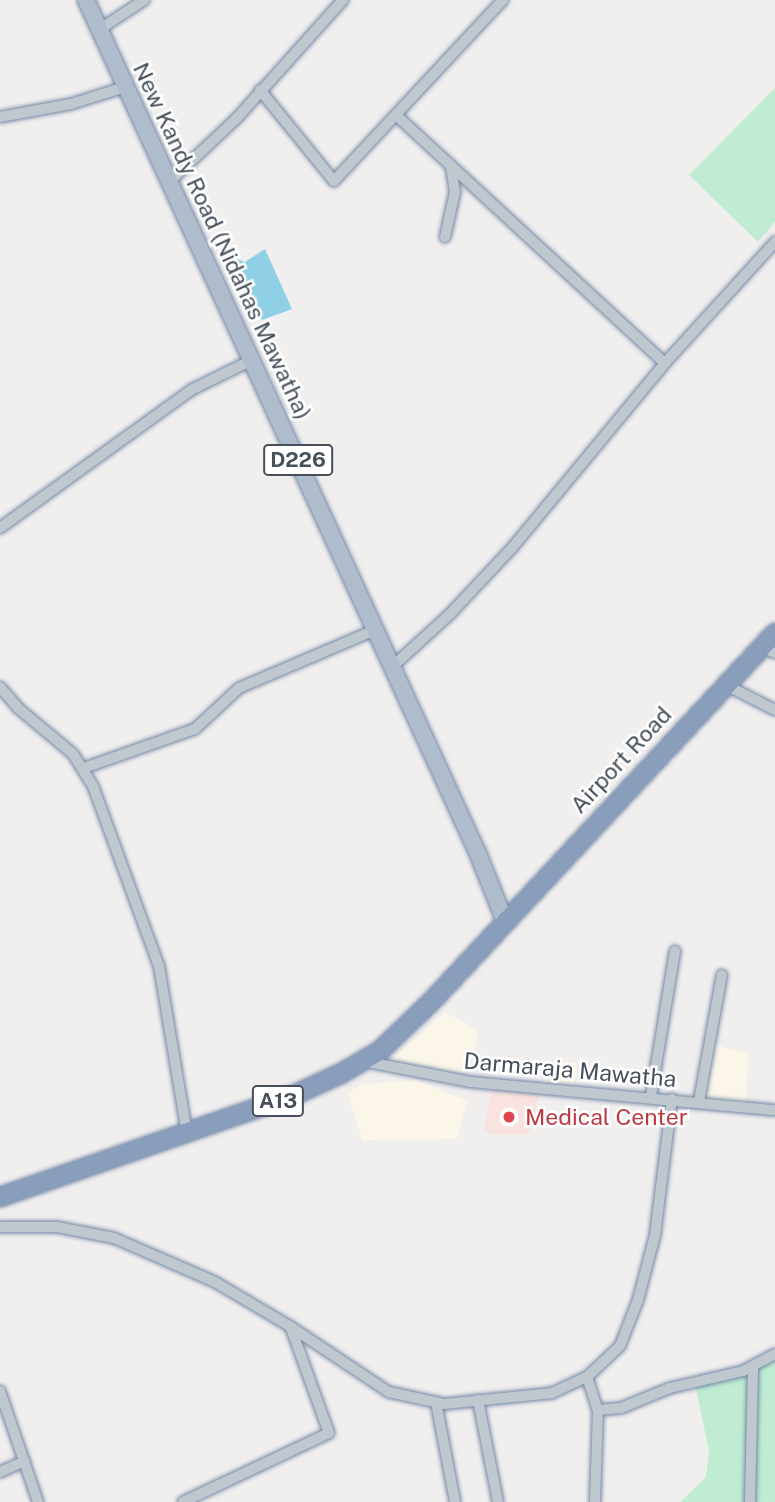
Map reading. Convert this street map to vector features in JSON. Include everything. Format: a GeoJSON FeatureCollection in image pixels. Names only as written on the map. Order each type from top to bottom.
{"type":"FeatureCollection","features":[{"type":"Feature","properties":{"kind":"highway","name":"Airport Road"},"geometry":{"type":"LineString","coordinates":[[505,922],[726,685],[769,650],[775,633]]}},
{"type":"Feature","properties":{"kind":"highway","name":"A13"},"geometry":{"type":"LineString","coordinates":[[0,1197],[187,1134],[321,1084],[381,1050],[415,1018],[505,922]]}},
{"type":"Feature","properties":{"kind":"main road","name":"New Kandy Road (Nidahas Mawatha)"},"geometry":{"type":"LineString","coordinates":[[86,0],[488,875],[505,922]]}},
{"type":"Feature","properties":{"kind":"street"},"geometry":{"type":"LineString","coordinates":[[100,29],[144,0]]}},
{"type":"Feature","properties":{"kind":"street"},"geometry":{"type":"LineString","coordinates":[[169,182],[237,118],[343,0]]}},
{"type":"Feature","properties":{"kind":"street"},"geometry":{"type":"LineString","coordinates":[[260,90],[334,181],[503,0]]}},
{"type":"Feature","properties":{"kind":"street"},"geometry":{"type":"LineString","coordinates":[[0,117],[71,104],[125,87]]}},
{"type":"Feature","properties":{"kind":"street"},"geometry":{"type":"LineString","coordinates":[[396,115],[665,363]]}},
{"type":"Feature","properties":{"kind":"street"},"geometry":{"type":"LineString","coordinates":[[445,237],[455,192],[451,165]]}},
{"type":"Feature","properties":{"kind":"street"},"geometry":{"type":"LineString","coordinates":[[393,667],[450,614],[512,548],[665,363],[775,242]]}},
{"type":"Feature","properties":{"kind":"street"},"geometry":{"type":"LineString","coordinates":[[0,528],[191,390],[252,360]]}},
{"type":"Feature","properties":{"kind":"street"},"geometry":{"type":"LineString","coordinates":[[84,768],[195,729],[239,688],[375,630]]}},
{"type":"Feature","properties":{"kind":"street"},"geometry":{"type":"LineString","coordinates":[[726,685],[775,710]]}},
{"type":"Feature","properties":{"kind":"street"},"geometry":{"type":"LineString","coordinates":[[0,687],[8,698],[73,754],[93,786],[159,966],[187,1134]]}},
{"type":"Feature","properties":{"kind":"street"},"geometry":{"type":"LineString","coordinates":[[651,1096],[675,951]]}},
{"type":"Feature","properties":{"kind":"street"},"geometry":{"type":"LineString","coordinates":[[699,1101],[722,975]]}},
{"type":"Feature","properties":{"kind":"street","name":"Darmaraja Mawatha"},"geometry":{"type":"LineString","coordinates":[[362,1061],[471,1083],[651,1096],[775,1110]]}},
{"type":"Feature","properties":{"kind":"street"},"geometry":{"type":"LineString","coordinates":[[0,1227],[57,1227],[114,1238],[215,1282],[291,1327],[388,1392],[436,1402],[552,1393],[587,1377],[620,1346],[638,1300],[655,1235],[672,1098]]}},
{"type":"Feature","properties":{"kind":"street"},"geometry":{"type":"LineString","coordinates":[[183,1502],[329,1433],[291,1327]]}},
{"type":"Feature","properties":{"kind":"street"},"geometry":{"type":"LineString","coordinates":[[598,1410],[621,1408],[670,1388],[753,1368],[775,1354]]}},
{"type":"Feature","properties":{"kind":"street"},"geometry":{"type":"LineString","coordinates":[[750,1502],[753,1368]]}},
{"type":"Feature","properties":{"kind":"street"},"geometry":{"type":"LineString","coordinates":[[587,1377],[598,1410],[595,1502]]}},
{"type":"Feature","properties":{"kind":"street"},"geometry":{"type":"LineString","coordinates":[[0,1391],[38,1502]]}},
{"type":"Feature","properties":{"kind":"street"},"geometry":{"type":"LineString","coordinates":[[478,1400],[498,1502]]}},
{"type":"Feature","properties":{"kind":"street"},"geometry":{"type":"LineString","coordinates":[[436,1402],[454,1502]]}},
{"type":"Feature","properties":{"kind":"street"},"geometry":{"type":"LineString","coordinates":[[0,1472],[24,1461]]}},
{"type":"Feature","properties":{"kind":"shaded area"},"geometry":{"type":"Polygon","coordinates":[[[445,1012],[478,1030],[476,1046],[465,1074],[389,1062],[445,1012]]]}},
{"type":"Feature","properties":{"kind":"shaded area"},"geometry":{"type":"Polygon","coordinates":[[[714,1045],[749,1053],[745,1107],[699,1101],[707,1050],[714,1045]]]}},
{"type":"Feature","properties":{"kind":"shaded area"},"geometry":{"type":"Polygon","coordinates":[[[546,1061],[576,1063],[577,1074],[570,1089],[542,1087],[546,1061]]]}},
{"type":"Feature","properties":{"kind":"shaded area"},"geometry":{"type":"Polygon","coordinates":[[[416,1080],[467,1101],[457,1139],[362,1140],[348,1094],[363,1084],[416,1080]]]}},
{"type":"Feature","properties":{"kind":"shaded area","name":"Medical Center"},"geometry":{"type":"Polygon","coordinates":[[[493,1084],[542,1087],[528,1134],[490,1135],[484,1128],[493,1084]]]}},
{"type":"Feature","properties":{"kind":"green space"},"geometry":{"type":"Polygon","coordinates":[[[775,88],[775,222],[758,242],[689,175],[775,88]]]}},
{"type":"Feature","properties":{"kind":"green space"},"geometry":{"type":"Polygon","coordinates":[[[775,1354],[775,1502],[680,1502],[706,1477],[709,1452],[695,1383],[743,1371],[775,1354]]]}},
{"type":"Feature","properties":{"kind":"water"},"geometry":{"type":"Polygon","coordinates":[[[265,249],[292,309],[262,320],[234,263],[237,259],[245,262],[265,249]]]}},
{"type":"Feature","properties":{"kind":"place","name":"Medical Center"},"geometry":{"type":"Point","coordinates":[509,1117]}}]}
